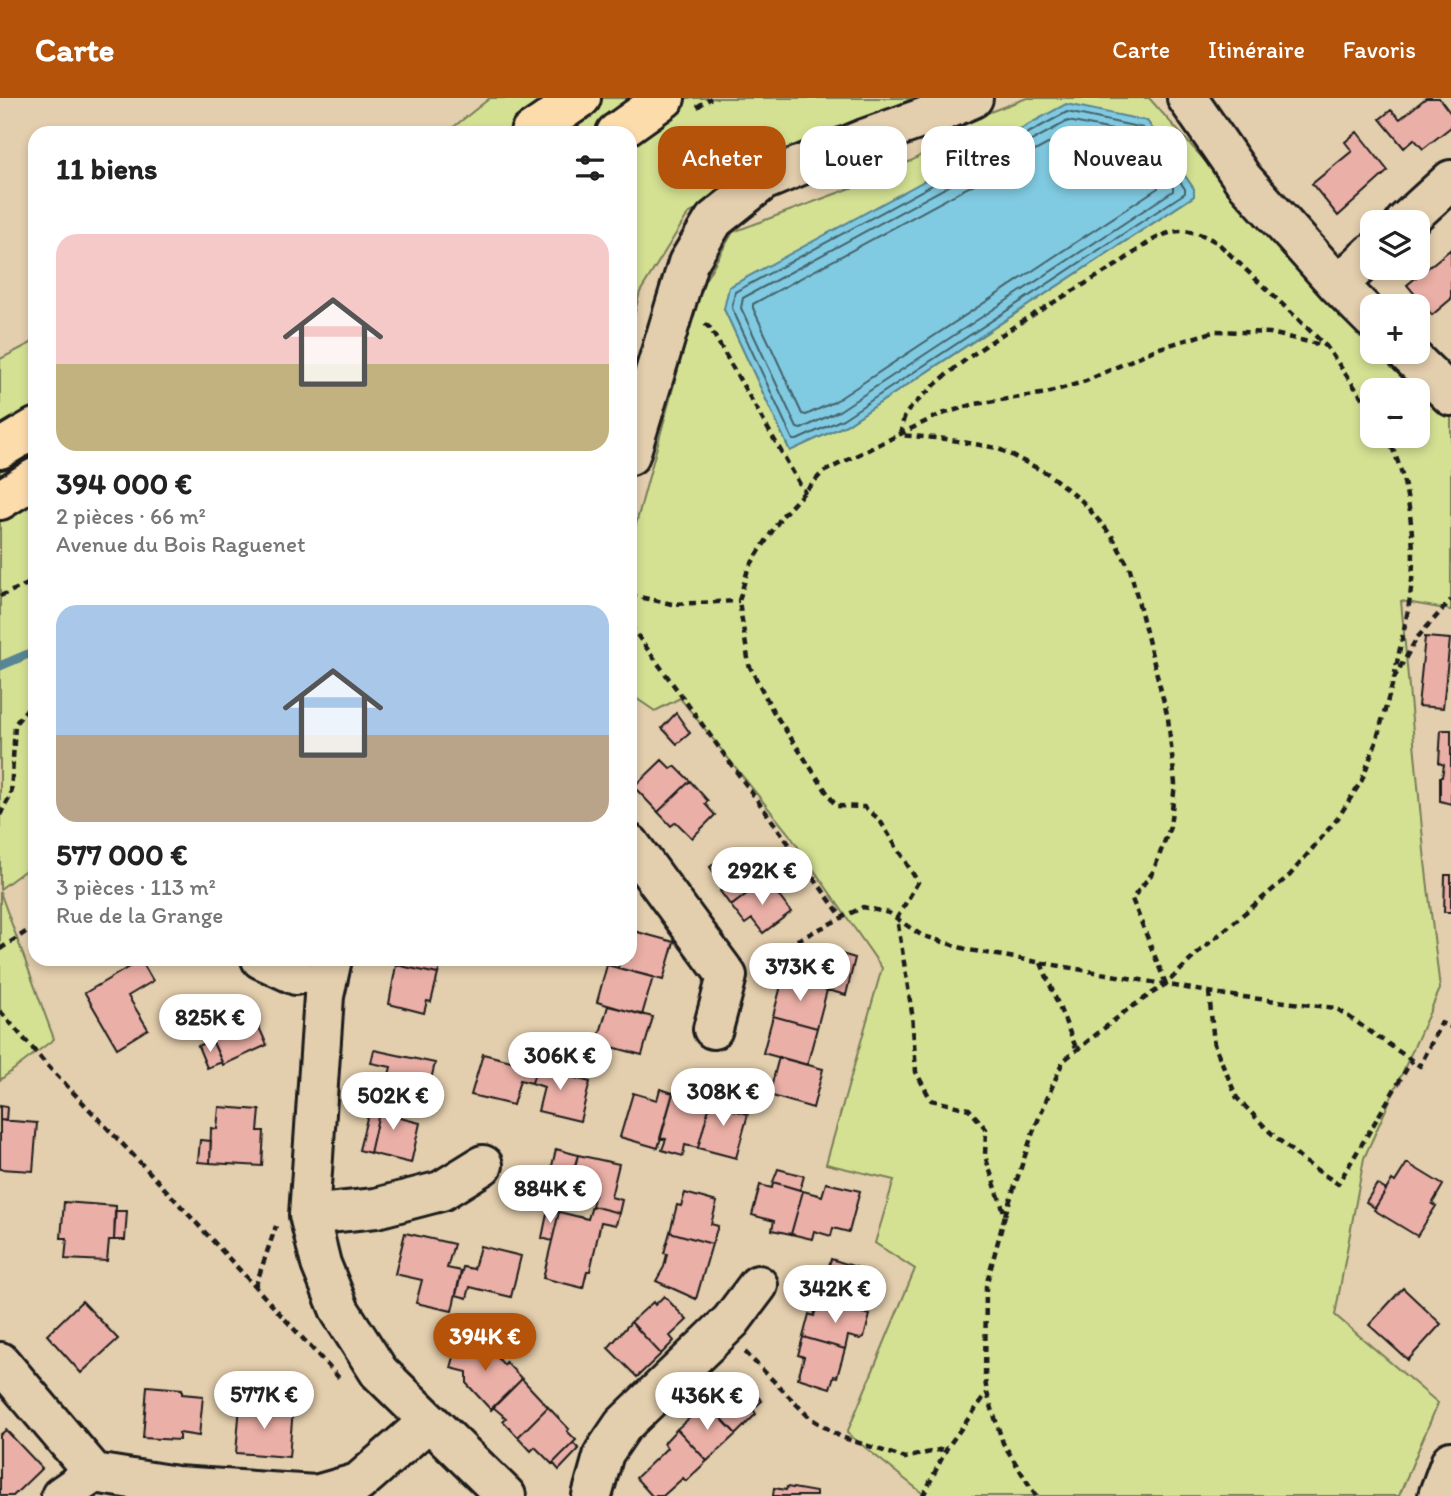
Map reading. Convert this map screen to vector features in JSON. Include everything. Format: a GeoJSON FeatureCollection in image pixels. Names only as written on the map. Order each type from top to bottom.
{"type":"FeatureCollection","features":[{"type":"Feature","properties":{"kind":"main road"},"geometry":{"type":"LineString","coordinates":[[540,126],[580,98]]}},
{"type":"Feature","properties":{"kind":"main road"},"geometry":{"type":"LineString","coordinates":[[626,126],[664,98]]}},
{"type":"Feature","properties":{"kind":"main road"},"geometry":{"type":"LineString","coordinates":[[0,449],[28,432]]}},
{"type":"Feature","properties":{"kind":"main road"},"geometry":{"type":"LineString","coordinates":[[0,500],[28,482]]}},
{"type":"Feature","properties":{"kind":"street"},"geometry":{"type":"LineString","coordinates":[[637,432],[688,263],[714,220],[763,181],[973,98]]}},
{"type":"Feature","properties":{"kind":"street"},"geometry":{"type":"LineString","coordinates":[[1187,98],[1243,179],[1360,307]]}},
{"type":"Feature","properties":{"kind":"street"},"geometry":{"type":"LineString","coordinates":[[1418,210],[1451,180]]}},
{"type":"Feature","properties":{"kind":"street"},"geometry":{"type":"LineString","coordinates":[[1338,285],[1360,264]]}},
{"type":"Feature","properties":{"kind":"street"},"geometry":{"type":"LineString","coordinates":[[1418,364],[1451,396]]}},
{"type":"Feature","properties":{"kind":"street"},"geometry":{"type":"LineString","coordinates":[[637,854],[727,976],[713,1029]]}},
{"type":"Feature","properties":{"kind":"street"},"geometry":{"type":"LineString","coordinates":[[276,966],[296,975]]}},
{"type":"Feature","properties":{"kind":"street"},"geometry":{"type":"LineString","coordinates":[[330,966],[293,1218],[321,1264],[340,1311],[379,1372],[506,1496]]}},
{"type":"Feature","properties":{"kind":"street"},"geometry":{"type":"LineString","coordinates":[[293,1218],[376,1208],[441,1191],[483,1165]]}},
{"type":"Feature","properties":{"kind":"street"},"geometry":{"type":"LineString","coordinates":[[592,1496],[604,1453],[624,1425],[722,1329],[758,1285]]}},
{"type":"Feature","properties":{"kind":"street"},"geometry":{"type":"LineString","coordinates":[[0,1362],[94,1473],[176,1486],[316,1496],[358,1483],[429,1421]]}},
{"type":"Feature","properties":{"kind":"street"},"geometry":{"type":"LineString","coordinates":[[1438,1496],[1451,1461]]}},
{"type":"Feature","properties":{"kind":"street"},"geometry":{"type":"LineString","coordinates":[[61,1496],[94,1473]]}},
{"type":"Feature","properties":{"kind":"path"},"geometry":{"type":"LineString","coordinates":[[900,435],[906,413],[953,371],[1004,332],[1126,260],[1152,240],[1172,232],[1204,233],[1219,244],[1326,346],[1360,395]]}},
{"type":"Feature","properties":{"kind":"path"},"geometry":{"type":"LineString","coordinates":[[697,319],[710,328],[805,492]]}},
{"type":"Feature","properties":{"kind":"path"},"geometry":{"type":"LineString","coordinates":[[1005,1215],[985,1156],[986,1129],[969,1109],[931,1100],[916,1072],[912,1013],[897,918],[918,882],[879,820],[864,807],[836,806],[774,712],[749,665],[739,601],[748,569],[782,516],[823,472],[939,415],[975,404],[1047,393],[1086,381],[1156,349],[1216,331],[1270,333],[1326,346]]}},
{"type":"Feature","properties":{"kind":"path"},"geometry":{"type":"LineString","coordinates":[[900,435],[946,439],[997,449],[1047,473],[1082,501],[1112,536],[1130,569],[1168,718],[1175,784],[1170,827],[1153,872],[1132,899],[1166,984]]}},
{"type":"Feature","properties":{"kind":"path"},"geometry":{"type":"LineString","coordinates":[[1036,1496],[1003,1443],[985,1380],[986,1286],[1005,1215],[1033,1132],[1063,1061],[1127,1010],[1166,984],[1202,948],[1290,875],[1338,818],[1362,780],[1394,678],[1412,587],[1413,544],[1404,482],[1391,448]]}},
{"type":"Feature","properties":{"kind":"path"},"geometry":{"type":"LineString","coordinates":[[0,596],[28,584]]}},
{"type":"Feature","properties":{"kind":"path"},"geometry":{"type":"LineString","coordinates":[[637,597],[671,604],[739,601]]}},
{"type":"Feature","properties":{"kind":"path"},"geometry":{"type":"LineString","coordinates":[[1394,678],[1416,638],[1451,600]]}},
{"type":"Feature","properties":{"kind":"path"},"geometry":{"type":"LineString","coordinates":[[637,635],[842,917]]}},
{"type":"Feature","properties":{"kind":"path"},"geometry":{"type":"LineString","coordinates":[[0,815],[11,795],[15,724],[28,708]]}},
{"type":"Feature","properties":{"kind":"path"},"geometry":{"type":"LineString","coordinates":[[727,976],[863,907],[889,913],[921,934],[969,950],[1209,992],[1336,1007],[1420,1066],[1441,1023],[1451,1027]]}},
{"type":"Feature","properties":{"kind":"path"},"geometry":{"type":"LineString","coordinates":[[0,949],[28,931]]}},
{"type":"Feature","properties":{"kind":"path"},"geometry":{"type":"LineString","coordinates":[[1040,962],[1077,1050]]}},
{"type":"Feature","properties":{"kind":"path"},"geometry":{"type":"LineString","coordinates":[[1209,992],[1214,1044],[1237,1098],[1302,1160],[1338,1184],[1412,1060]]}},
{"type":"Feature","properties":{"kind":"path"},"geometry":{"type":"LineString","coordinates":[[0,1011],[46,1064],[344,1384]]}},
{"type":"Feature","properties":{"kind":"path"},"geometry":{"type":"LineString","coordinates":[[255,1287],[293,1218]]}},
{"type":"Feature","properties":{"kind":"path"},"geometry":{"type":"LineString","coordinates":[[722,1329],[810,1418],[841,1437],[905,1458],[947,1448]]}},
{"type":"Feature","properties":{"kind":"path"},"geometry":{"type":"LineString","coordinates":[[923,1496],[947,1448],[987,1393]]}},
{"type":"Feature","properties":{"kind":"green space"},"geometry":{"type":"Polygon","coordinates":[[[490,98],[912,98],[858,126],[800,126],[800,156],[786,163],[786,126],[658,126],[658,189],[736,189],[688,214],[640,292],[637,304],[637,126],[455,126],[490,98]]]}},
{"type":"Feature","properties":{"kind":"green space"},"geometry":{"type":"Polygon","coordinates":[[[1027,98],[1149,98],[1174,126],[1150,126],[1147,121],[1136,126],[1049,126],[1049,165],[1035,171],[1035,126],[962,126],[974,118],[1027,98]]]}},
{"type":"Feature","properties":{"kind":"green space"},"geometry":{"type":"Polygon","coordinates":[[[1187,141],[1328,299],[1360,328],[1360,364],[1399,364],[1415,378],[1360,378],[1360,448],[1430,448],[1430,392],[1451,411],[1451,610],[1401,601],[1425,862],[1440,989],[1364,1158],[1335,1315],[1438,1403],[1399,1496],[926,1496],[847,1433],[915,1269],[875,1243],[894,1180],[826,1164],[882,968],[789,834],[680,698],[655,711],[637,699],[637,520],[700,289],[733,232],[849,189],[907,189],[907,163],[921,155],[921,189],[994,189],[724,309],[790,451],[846,425],[1193,197],[1194,189],[1187,179],[1187,141]]]}},
{"type":"Feature","properties":{"kind":"green space"},"geometry":{"type":"Polygon","coordinates":[[[28,345],[28,868],[0,889],[0,359],[28,345]]]}},
{"type":"Feature","properties":{"kind":"green space"},"geometry":{"type":"Polygon","coordinates":[[[0,892],[54,1039],[0,1080],[0,892]]]}},
{"type":"Feature","properties":{"kind":"water"},"geometry":{"type":"Polygon","coordinates":[[[1066,104],[1147,121],[1150,126],[1049,126],[1049,189],[1187,189],[1187,179],[1194,189],[1194,196],[846,425],[790,451],[724,309],[729,287],[921,183],[921,189],[1035,189],[1035,126],[1025,126],[1066,104]]]}},
{"type":"Feature","properties":{"kind":"building"},"geometry":{"type":"Polygon","coordinates":[[[1426,98],[1439,98],[1451,114],[1451,127],[1423,149],[1414,139],[1404,148],[1380,119],[1391,110],[1400,119],[1426,98]]]}},
{"type":"Feature","properties":{"kind":"building"},"geometry":{"type":"Polygon","coordinates":[[[1357,132],[1388,171],[1338,216],[1312,184],[1352,151],[1345,142],[1357,132]]]}},
{"type":"Feature","properties":{"kind":"building"},"geometry":{"type":"Polygon","coordinates":[[[1451,249],[1451,299],[1432,315],[1430,294],[1414,294],[1407,285],[1413,280],[1430,280],[1430,266],[1451,249]]]}},
{"type":"Feature","properties":{"kind":"building"},"geometry":{"type":"Polygon","coordinates":[[[1425,637],[1450,639],[1443,708],[1418,706],[1425,637]]]}},
{"type":"Feature","properties":{"kind":"building"},"geometry":{"type":"Polygon","coordinates":[[[676,713],[690,733],[677,744],[662,728],[676,713]]]}},
{"type":"Feature","properties":{"kind":"building"},"geometry":{"type":"Polygon","coordinates":[[[1441,730],[1451,730],[1451,804],[1440,801],[1440,777],[1444,765],[1439,763],[1441,730]]]}},
{"type":"Feature","properties":{"kind":"building"},"geometry":{"type":"Polygon","coordinates":[[[662,760],[671,769],[675,766],[690,781],[658,812],[637,790],[637,784],[662,760]]]}},
{"type":"Feature","properties":{"kind":"building"},"geometry":{"type":"Polygon","coordinates":[[[690,781],[708,801],[705,804],[715,815],[692,838],[676,822],[671,826],[658,812],[690,781]]]}},
{"type":"Feature","properties":{"kind":"building"},"geometry":{"type":"Polygon","coordinates":[[[736,847],[745,859],[749,856],[766,879],[731,906],[720,891],[724,887],[710,867],[736,847]]]}},
{"type":"Feature","properties":{"kind":"building"},"geometry":{"type":"Polygon","coordinates":[[[1445,875],[1451,875],[1451,912],[1444,912],[1445,875]]]}},
{"type":"Feature","properties":{"kind":"building"},"geometry":{"type":"Polygon","coordinates":[[[766,879],[791,912],[763,933],[752,919],[745,924],[731,906],[766,879]]]}},
{"type":"Feature","properties":{"kind":"building"},"geometry":{"type":"Polygon","coordinates":[[[637,932],[674,942],[663,980],[618,968],[637,966],[637,932]]]}},
{"type":"Feature","properties":{"kind":"building"},"geometry":{"type":"Polygon","coordinates":[[[811,945],[855,958],[846,995],[801,983],[811,945]]]}},
{"type":"Feature","properties":{"kind":"building"},"geometry":{"type":"Polygon","coordinates":[[[131,966],[144,966],[153,981],[128,996],[148,1029],[117,1048],[85,993],[131,966]]]}},
{"type":"Feature","properties":{"kind":"building"},"geometry":{"type":"Polygon","coordinates":[[[396,966],[438,974],[431,1002],[427,1001],[424,1013],[389,1004],[396,966]]]}},
{"type":"Feature","properties":{"kind":"building"},"geometry":{"type":"Polygon","coordinates":[[[401,966],[440,966],[438,974],[401,966]]]}},
{"type":"Feature","properties":{"kind":"building"},"geometry":{"type":"Polygon","coordinates":[[[607,966],[653,977],[642,1015],[597,1002],[607,966]]]}},
{"type":"Feature","properties":{"kind":"building"},"geometry":{"type":"Polygon","coordinates":[[[783,978],[827,990],[817,1028],[773,1016],[783,978]]]}},
{"type":"Feature","properties":{"kind":"building"},"geometry":{"type":"Polygon","coordinates":[[[246,998],[267,1045],[223,1065],[202,1018],[246,998]]]}},
{"type":"Feature","properties":{"kind":"building"},"geometry":{"type":"Polygon","coordinates":[[[608,1006],[653,1017],[642,1055],[597,1043],[608,1006]]]}},
{"type":"Feature","properties":{"kind":"building"},"geometry":{"type":"Polygon","coordinates":[[[773,1016],[817,1028],[807,1065],[763,1053],[773,1016]]]}},
{"type":"Feature","properties":{"kind":"building"},"geometry":{"type":"Polygon","coordinates":[[[212,1040],[222,1062],[207,1068],[198,1046],[212,1040]]]}},
{"type":"Feature","properties":{"kind":"building"},"geometry":{"type":"Polygon","coordinates":[[[374,1050],[435,1063],[427,1096],[403,1092],[400,1103],[373,1097],[375,1084],[386,1086],[391,1067],[371,1063],[374,1050]]]}},
{"type":"Feature","properties":{"kind":"building"},"geometry":{"type":"Polygon","coordinates":[[[525,1052],[539,1056],[532,1083],[520,1080],[513,1105],[471,1095],[483,1054],[523,1064],[525,1052]]]}},
{"type":"Feature","properties":{"kind":"building"},"geometry":{"type":"Polygon","coordinates":[[[539,1056],[551,1059],[549,1071],[590,1082],[580,1121],[538,1111],[544,1087],[532,1083],[539,1056]]]}},
{"type":"Feature","properties":{"kind":"building"},"geometry":{"type":"Polygon","coordinates":[[[779,1057],[823,1069],[813,1108],[769,1095],[779,1057]]]}},
{"type":"Feature","properties":{"kind":"building"},"geometry":{"type":"Polygon","coordinates":[[[660,1089],[673,1093],[658,1148],[620,1137],[633,1093],[657,1100],[660,1089]]]}},
{"type":"Feature","properties":{"kind":"building"},"geometry":{"type":"Polygon","coordinates":[[[700,1090],[713,1093],[698,1148],[685,1145],[683,1156],[662,1150],[666,1139],[660,1138],[673,1093],[698,1100],[700,1090]]]}},
{"type":"Feature","properties":{"kind":"building"},"geometry":{"type":"Polygon","coordinates":[[[713,1093],[726,1096],[723,1107],[748,1114],[736,1158],[698,1148],[713,1093]]]}},
{"type":"Feature","properties":{"kind":"building"},"geometry":{"type":"Polygon","coordinates":[[[373,1097],[400,1103],[396,1117],[420,1123],[411,1163],[370,1153],[379,1113],[369,1110],[373,1097]]]}},
{"type":"Feature","properties":{"kind":"building"},"geometry":{"type":"Polygon","coordinates":[[[0,1106],[7,1107],[6,1121],[0,1120],[0,1106]]]}},
{"type":"Feature","properties":{"kind":"building"},"geometry":{"type":"Polygon","coordinates":[[[219,1107],[260,1110],[258,1131],[264,1131],[262,1166],[210,1163],[211,1128],[217,1129],[219,1107]]]}},
{"type":"Feature","properties":{"kind":"building"},"geometry":{"type":"Polygon","coordinates":[[[369,1110],[379,1113],[370,1153],[359,1150],[369,1110]]]}},
{"type":"Feature","properties":{"kind":"building"},"geometry":{"type":"Polygon","coordinates":[[[0,1120],[37,1123],[33,1171],[0,1169],[0,1120]]]}},
{"type":"Feature","properties":{"kind":"building"},"geometry":{"type":"Polygon","coordinates":[[[200,1140],[211,1141],[210,1163],[198,1162],[200,1140]]]}},
{"type":"Feature","properties":{"kind":"building"},"geometry":{"type":"Polygon","coordinates":[[[556,1149],[578,1155],[567,1191],[547,1187],[556,1149]]]}},
{"type":"Feature","properties":{"kind":"building"},"geometry":{"type":"Polygon","coordinates":[[[578,1155],[619,1164],[611,1197],[622,1200],[619,1213],[592,1206],[595,1193],[570,1187],[578,1155]]]}},
{"type":"Feature","properties":{"kind":"building"},"geometry":{"type":"Polygon","coordinates":[[[1407,1163],[1443,1185],[1432,1204],[1436,1206],[1417,1236],[1374,1210],[1392,1180],[1395,1182],[1407,1163]]]}},
{"type":"Feature","properties":{"kind":"building"},"geometry":{"type":"Polygon","coordinates":[[[778,1169],[804,1176],[800,1190],[773,1182],[778,1169]]]}},
{"type":"Feature","properties":{"kind":"building"},"geometry":{"type":"Polygon","coordinates":[[[773,1182],[803,1191],[791,1234],[772,1230],[774,1221],[752,1215],[760,1185],[772,1188],[773,1182]]]}},
{"type":"Feature","properties":{"kind":"building"},"geometry":{"type":"Polygon","coordinates":[[[826,1183],[860,1191],[849,1232],[833,1228],[831,1236],[814,1231],[812,1239],[791,1234],[803,1191],[822,1196],[826,1183]]]}},
{"type":"Feature","properties":{"kind":"building"},"geometry":{"type":"Polygon","coordinates":[[[1377,1184],[1386,1190],[1375,1208],[1366,1202],[1377,1184]]]}},
{"type":"Feature","properties":{"kind":"building"},"geometry":{"type":"Polygon","coordinates":[[[685,1193],[717,1202],[711,1224],[718,1226],[712,1244],[670,1232],[677,1205],[681,1206],[685,1193]]]}},
{"type":"Feature","properties":{"kind":"building"},"geometry":{"type":"Polygon","coordinates":[[[64,1202],[116,1206],[114,1240],[109,1240],[107,1261],[65,1259],[67,1238],[61,1238],[64,1202]]]}},
{"type":"Feature","properties":{"kind":"building"},"geometry":{"type":"Polygon","coordinates":[[[592,1206],[619,1213],[616,1225],[601,1222],[590,1271],[587,1271],[583,1288],[543,1278],[559,1212],[588,1219],[592,1206]]]}},
{"type":"Feature","properties":{"kind":"building"},"geometry":{"type":"Polygon","coordinates":[[[548,1209],[559,1212],[552,1241],[542,1238],[548,1209]]]}},
{"type":"Feature","properties":{"kind":"building"},"geometry":{"type":"Polygon","coordinates":[[[115,1211],[127,1211],[125,1240],[114,1240],[115,1211]]]}},
{"type":"Feature","properties":{"kind":"building"},"geometry":{"type":"Polygon","coordinates":[[[670,1232],[712,1244],[696,1299],[656,1281],[664,1267],[667,1254],[664,1253],[670,1232]]]}},
{"type":"Feature","properties":{"kind":"building"},"geometry":{"type":"Polygon","coordinates":[[[405,1233],[454,1244],[447,1268],[461,1271],[452,1311],[416,1303],[422,1280],[395,1274],[405,1233]]]}},
{"type":"Feature","properties":{"kind":"building"},"geometry":{"type":"Polygon","coordinates":[[[480,1246],[521,1256],[511,1297],[470,1287],[467,1298],[456,1295],[463,1267],[474,1269],[480,1246]]]}},
{"type":"Feature","properties":{"kind":"building"},"geometry":{"type":"Polygon","coordinates":[[[831,1259],[862,1269],[860,1279],[864,1281],[856,1311],[814,1298],[818,1280],[824,1282],[831,1259]]]}},
{"type":"Feature","properties":{"kind":"building"},"geometry":{"type":"Polygon","coordinates":[[[1403,1288],[1441,1324],[1408,1360],[1369,1325],[1403,1288]]]}},
{"type":"Feature","properties":{"kind":"building"},"geometry":{"type":"Polygon","coordinates":[[[664,1296],[687,1320],[670,1336],[674,1341],[661,1354],[631,1322],[664,1296]]]}},
{"type":"Feature","properties":{"kind":"building"},"geometry":{"type":"Polygon","coordinates":[[[818,1300],[870,1315],[864,1337],[860,1339],[848,1336],[845,1349],[803,1337],[809,1314],[814,1316],[818,1300]]]}},
{"type":"Feature","properties":{"kind":"building"},"geometry":{"type":"Polygon","coordinates":[[[82,1301],[118,1339],[81,1373],[47,1335],[82,1301]]]}},
{"type":"Feature","properties":{"kind":"building"},"geometry":{"type":"Polygon","coordinates":[[[631,1322],[661,1354],[637,1377],[608,1348],[631,1322]]]}},
{"type":"Feature","properties":{"kind":"building"},"geometry":{"type":"Polygon","coordinates":[[[803,1337],[845,1349],[837,1377],[834,1376],[830,1388],[798,1378],[804,1357],[798,1355],[803,1337]]]}},
{"type":"Feature","properties":{"kind":"building"},"geometry":{"type":"Polygon","coordinates":[[[458,1342],[498,1351],[497,1357],[504,1365],[506,1362],[522,1379],[491,1410],[467,1384],[467,1372],[451,1368],[458,1342]]]}},
{"type":"Feature","properties":{"kind":"building"},"geometry":{"type":"Polygon","coordinates":[[[740,1378],[762,1401],[753,1409],[756,1414],[736,1434],[706,1401],[719,1389],[724,1393],[740,1378]]]}},
{"type":"Feature","properties":{"kind":"building"},"geometry":{"type":"Polygon","coordinates":[[[522,1379],[548,1407],[518,1437],[503,1421],[506,1418],[493,1407],[522,1379]]]}},
{"type":"Feature","properties":{"kind":"building"},"geometry":{"type":"Polygon","coordinates":[[[147,1386],[182,1389],[182,1394],[203,1396],[199,1436],[179,1433],[179,1440],[143,1438],[147,1386]]]}},
{"type":"Feature","properties":{"kind":"building"},"geometry":{"type":"Polygon","coordinates":[[[240,1405],[293,1409],[289,1457],[236,1453],[240,1405]]]}},
{"type":"Feature","properties":{"kind":"building"},"geometry":{"type":"Polygon","coordinates":[[[708,1405],[736,1434],[707,1461],[677,1429],[708,1405]]]}},
{"type":"Feature","properties":{"kind":"building"},"geometry":{"type":"Polygon","coordinates":[[[548,1407],[576,1440],[552,1464],[535,1447],[531,1451],[518,1437],[548,1407]]]}},
{"type":"Feature","properties":{"kind":"building"},"geometry":{"type":"Polygon","coordinates":[[[677,1429],[707,1461],[686,1481],[683,1478],[663,1496],[652,1496],[636,1478],[667,1448],[664,1443],[677,1429]]]}},
{"type":"Feature","properties":{"kind":"building"},"geometry":{"type":"Polygon","coordinates":[[[6,1430],[42,1468],[13,1496],[0,1494],[0,1435],[6,1430]]]}},
{"type":"Feature","properties":{"kind":"building"},"geometry":{"type":"Polygon","coordinates":[[[573,1443],[579,1449],[559,1470],[553,1463],[573,1443]]]}},
{"type":"Feature","properties":{"kind":"building"},"geometry":{"type":"Polygon","coordinates":[[[787,1487],[816,1492],[816,1496],[773,1496],[774,1488],[786,1490],[787,1487]]]}},
{"type":"Feature","properties":{"kind":"waterway"},"geometry":{"type":"LineString","coordinates":[[0,666],[28,654]]}}]}
